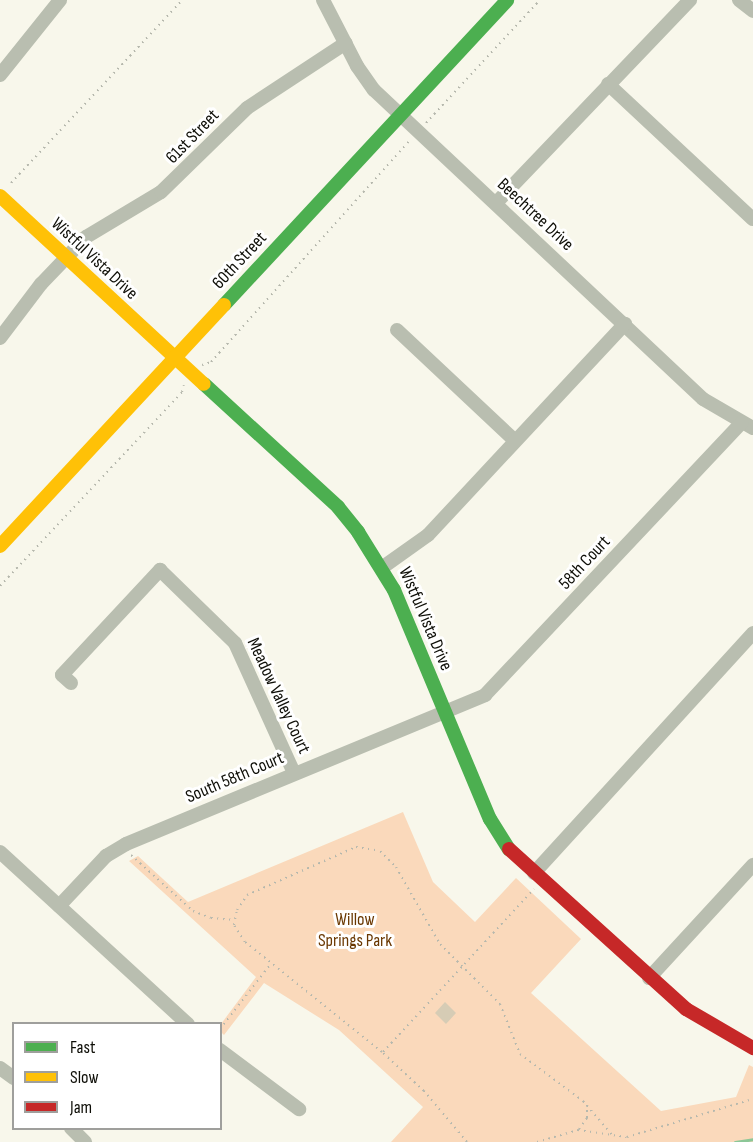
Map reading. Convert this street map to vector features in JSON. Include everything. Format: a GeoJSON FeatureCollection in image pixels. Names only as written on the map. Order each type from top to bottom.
{"type":"FeatureCollection","features":[{"type":"Feature","properties":{"kind":"street"},"geometry":{"type":"LineString","coordinates":[[0,75],[60,0]]}},
{"type":"Feature","properties":{"kind":"street","name":"Beechtree Drive"},"geometry":{"type":"LineString","coordinates":[[323,0],[374,90],[703,399],[747,425]]}},
{"type":"Feature","properties":{"kind":"street","name":"60th Street"},"geometry":{"type":"LineString","coordinates":[[0,546],[507,0]]}},
{"type":"Feature","properties":{"kind":"street"},"geometry":{"type":"LineString","coordinates":[[496,203],[690,0]]}},
{"type":"Feature","properties":{"kind":"street","name":"61st Street"},"geometry":{"type":"LineString","coordinates":[[0,338],[66,257],[102,224],[177,180],[227,127],[269,90],[346,43]]}},
{"type":"Feature","properties":{"kind":"street"},"geometry":{"type":"LineString","coordinates":[[608,84],[753,219]]}},
{"type":"Feature","properties":{"kind":"street","name":"Wistful Vista Drive"},"geometry":{"type":"LineString","coordinates":[[0,196],[338,507],[383,567],[497,834],[538,877],[649,978],[709,1026],[753,1048]]}},
{"type":"Feature","properties":{"kind":"street"},"geometry":{"type":"LineString","coordinates":[[383,567],[424,540],[514,440],[625,324]]}},
{"type":"Feature","properties":{"kind":"street"},"geometry":{"type":"LineString","coordinates":[[397,330],[514,440]]}},
{"type":"Feature","properties":{"kind":"street","name":"58th Court"},"geometry":{"type":"LineString","coordinates":[[445,713],[497,686],[747,425]]}},
{"type":"Feature","properties":{"kind":"street","name":"Meadow Valley Court"},"geometry":{"type":"LineString","coordinates":[[71,683],[62,675],[160,570],[235,643],[294,773]]}},
{"type":"Feature","properties":{"kind":"street"},"geometry":{"type":"LineString","coordinates":[[538,877],[753,633]]}},
{"type":"Feature","properties":{"kind":"street","name":"South 58th Court"},"geometry":{"type":"LineString","coordinates":[[59,906],[106,856],[126,844],[294,773],[445,713]]}},
{"type":"Feature","properties":{"kind":"street"},"geometry":{"type":"LineString","coordinates":[[0,852],[187,1022]]}},
{"type":"Feature","properties":{"kind":"street"},"geometry":{"type":"LineString","coordinates":[[649,978],[753,865]]}},
{"type":"Feature","properties":{"kind":"street"},"geometry":{"type":"LineString","coordinates":[[222,1051],[299,1109]]}},
{"type":"Feature","properties":{"kind":"street"},"geometry":{"type":"LineString","coordinates":[[73,1130],[85,1142]]}},
{"type":"Feature","properties":{"kind":"path"},"geometry":{"type":"LineString","coordinates":[[11,183],[182,0]]}},
{"type":"Feature","properties":{"kind":"path"},"geometry":{"type":"LineString","coordinates":[[430,118],[540,0]]}},
{"type":"Feature","properties":{"kind":"path"},"geometry":{"type":"LineString","coordinates":[[204,362],[211,362],[407,143]]}},
{"type":"Feature","properties":{"kind":"path"},"geometry":{"type":"LineString","coordinates":[[0,586],[182,392],[184,384]]}},
{"type":"Feature","properties":{"kind":"path"},"geometry":{"type":"LineString","coordinates":[[126,844],[132,856],[187,907],[202,916],[234,920]]}},
{"type":"Feature","properties":{"kind":"path"},"geometry":{"type":"LineString","coordinates":[[467,1142],[424,1091],[382,1052],[270,965],[239,935],[234,920],[241,902],[254,889],[356,847],[372,848],[396,867],[431,932],[461,967],[500,1004],[520,1054],[587,1105],[613,1136]]}},
{"type":"Feature","properties":{"kind":"path"},"geometry":{"type":"LineString","coordinates":[[382,1052],[482,945],[538,877]]}},
{"type":"Feature","properties":{"kind":"path"},"geometry":{"type":"LineString","coordinates":[[222,1026],[270,965]]}},
{"type":"Feature","properties":{"kind":"path"},"geometry":{"type":"LineString","coordinates":[[537,1142],[578,1130],[613,1136],[637,1134],[753,1099]]}},
{"type":"Feature","properties":{"kind":"path"},"geometry":{"type":"LineString","coordinates":[[578,1130],[587,1118],[587,1105]]}},
{"type":"Feature","properties":{"kind":"green space","name":"Willow Springs Park"},"geometry":{"type":"Polygon","coordinates":[[[403,812],[433,882],[475,922],[516,878],[581,939],[531,993],[661,1111],[736,1097],[749,1065],[753,1067],[753,1142],[391,1142],[423,1107],[339,1030],[264,983],[224,1035],[222,1033],[222,1023],[256,977],[129,861],[138,856],[188,902],[403,812]]]}},
{"type":"Feature","properties":{"kind":"building"},"geometry":{"type":"Polygon","coordinates":[[[445,1002],[456,1013],[446,1024],[435,1013],[445,1002]]]}},
{"type":"Feature","properties":{"kind":"waterway"},"geometry":{"type":"LineString","coordinates":[[735,1142],[753,1139]]}},
{"type":"Feature","properties":{"kind":"traffic: fast"},"geometry":{"type":"LineString","coordinates":[[224,305],[507,0]]}},
{"type":"Feature","properties":{"kind":"traffic: fast"},"geometry":{"type":"LineString","coordinates":[[204,384],[338,507],[358,532],[394,590],[490,819],[509,849]]}},
{"type":"Feature","properties":{"kind":"traffic: slow"},"geometry":{"type":"LineString","coordinates":[[0,196],[204,384]]}},
{"type":"Feature","properties":{"kind":"traffic: slow"},"geometry":{"type":"LineString","coordinates":[[0,546],[224,305]]}},
{"type":"Feature","properties":{"kind":"traffic: jam"},"geometry":{"type":"LineString","coordinates":[[509,849],[686,1009],[753,1048]]}}]}
